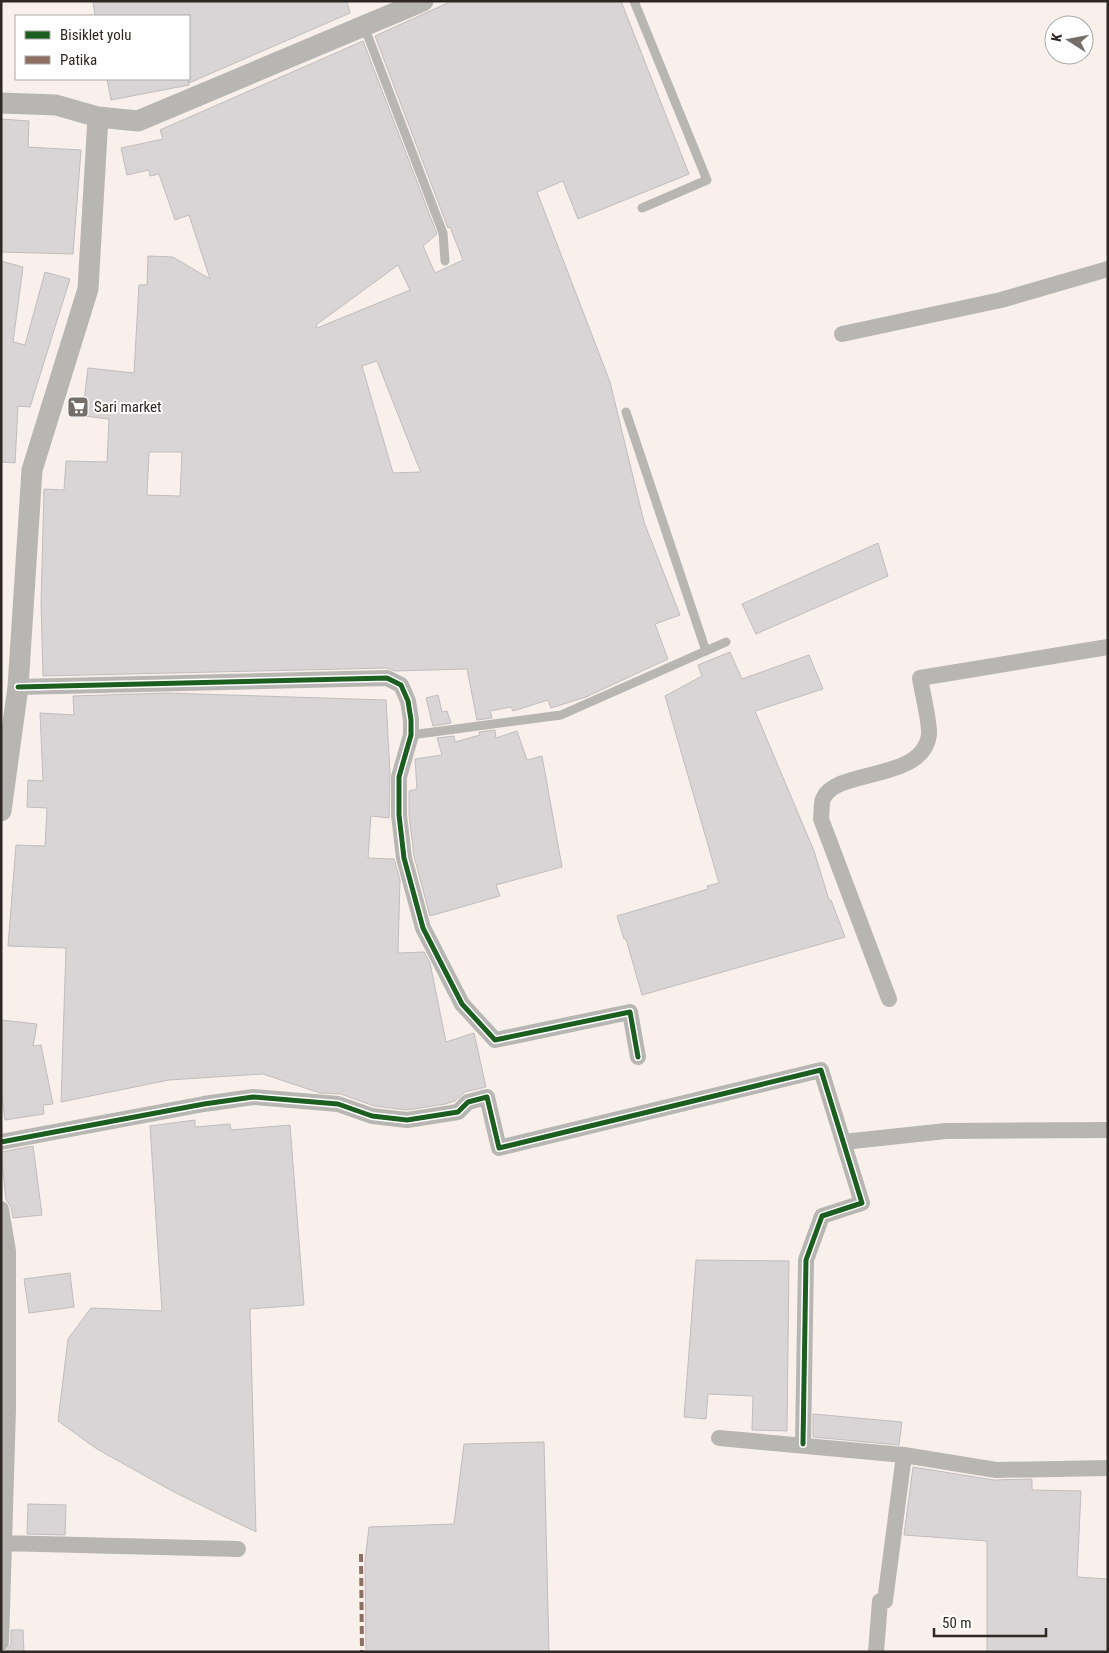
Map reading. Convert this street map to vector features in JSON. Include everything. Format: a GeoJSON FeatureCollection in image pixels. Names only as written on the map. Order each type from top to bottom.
{"type":"FeatureCollection","features":[{"type":"Feature","properties":{"kind":"street"},"geometry":{"type":"LineString","coordinates":[[1,103],[56,106],[98,117],[138,121],[423,1]]}},
{"type":"Feature","properties":{"kind":"street"},"geometry":{"type":"LineString","coordinates":[[1,812],[18,686],[32,470],[88,288],[98,117]]}},
{"type":"Feature","properties":{"kind":"street"},"geometry":{"type":"LineString","coordinates":[[842,334],[1001,300],[1108,269]]}},
{"type":"Feature","properties":{"kind":"street"},"geometry":{"type":"LineString","coordinates":[[890,999],[821,818],[822,800],[831,788],[910,762],[924,750],[929,734],[920,678],[1108,647]]}},
{"type":"Feature","properties":{"kind":"street"},"geometry":{"type":"LineString","coordinates":[[18,686],[387,678],[401,685],[408,701],[411,735],[399,777],[399,815],[404,858],[422,928],[462,1004],[495,1040],[630,1012],[638,1056]]}},
{"type":"Feature","properties":{"kind":"street"},"geometry":{"type":"LineString","coordinates":[[1,1142],[204,1104],[253,1097],[338,1104],[372,1116],[408,1120],[458,1112],[468,1102],[487,1097],[499,1148],[821,1070],[862,1203],[822,1216],[806,1260],[803,1444]]}},
{"type":"Feature","properties":{"kind":"street"},"geometry":{"type":"LineString","coordinates":[[843,1142],[946,1131],[1108,1130]]}},
{"type":"Feature","properties":{"kind":"street"},"geometry":{"type":"LineString","coordinates":[[1,1209],[8,1251],[1,1643]]}},
{"type":"Feature","properties":{"kind":"street"},"geometry":{"type":"LineString","coordinates":[[719,1438],[803,1444],[904,1455],[996,1470],[1108,1468]]}},
{"type":"Feature","properties":{"kind":"street"},"geometry":{"type":"LineString","coordinates":[[876,1652],[880,1602],[885,1601],[904,1455]]}},
{"type":"Feature","properties":{"kind":"street"},"geometry":{"type":"LineString","coordinates":[[3,1543],[238,1549]]}},
{"type":"Feature","properties":{"kind":"lane"},"geometry":{"type":"LineString","coordinates":[[634,1],[706,180],[642,208]]}},
{"type":"Feature","properties":{"kind":"lane"},"geometry":{"type":"LineString","coordinates":[[364,25],[443,234],[445,261]]}},
{"type":"Feature","properties":{"kind":"lane"},"geometry":{"type":"LineString","coordinates":[[626,412],[706,651]]}},
{"type":"Feature","properties":{"kind":"lane"},"geometry":{"type":"LineString","coordinates":[[411,735],[561,715],[726,642]]}},
{"type":"Feature","properties":{"kind":"building"},"geometry":{"type":"Polygon","coordinates":[[[93,1],[347,1],[350,13],[189,83],[190,15],[95,15],[93,1]]]}},
{"type":"Feature","properties":{"kind":"building"},"geometry":{"type":"Polygon","coordinates":[[[452,1],[621,1],[689,174],[578,219],[563,181],[537,192],[610,382],[644,522],[680,615],[655,624],[668,659],[586,697],[551,708],[548,700],[513,711],[511,707],[490,711],[492,718],[477,720],[467,669],[395,671],[387,668],[43,676],[41,603],[44,489],[64,490],[66,461],[107,462],[109,419],[76,415],[78,401],[84,401],[88,368],[134,373],[139,285],[147,285],[148,256],[173,257],[210,279],[189,215],[175,220],[159,174],[150,176],[149,170],[127,175],[121,148],[163,139],[160,130],[363,41],[437,234],[423,246],[435,273],[463,260],[450,227],[448,228],[375,36],[452,1]],[[398,265],[316,325],[317,328],[410,290],[398,265]],[[377,361],[362,366],[393,473],[421,472],[377,361]],[[149,452],[147,495],[180,496],[182,452],[149,452]]]}},
{"type":"Feature","properties":{"kind":"building"},"geometry":{"type":"Polygon","coordinates":[[[107,80],[188,80],[189,85],[111,100],[107,80]]]}},
{"type":"Feature","properties":{"kind":"building"},"geometry":{"type":"Polygon","coordinates":[[[1,119],[29,121],[28,147],[81,150],[73,254],[1,252],[1,119]]]}},
{"type":"Feature","properties":{"kind":"building"},"geometry":{"type":"Polygon","coordinates":[[[1,261],[23,267],[13,342],[25,345],[45,272],[70,279],[30,407],[18,406],[15,463],[1,462],[1,261]]]}},
{"type":"Feature","properties":{"kind":"building"},"geometry":{"type":"Polygon","coordinates":[[[878,543],[888,576],[756,634],[742,604],[878,543]]]}},
{"type":"Feature","properties":{"kind":"building"},"geometry":{"type":"Polygon","coordinates":[[[730,652],[742,679],[809,655],[823,689],[755,711],[814,851],[829,900],[831,900],[845,937],[642,995],[626,939],[624,939],[617,916],[708,889],[707,886],[719,883],[665,696],[702,676],[698,665],[730,652]]]}},
{"type":"Feature","properties":{"kind":"building"},"geometry":{"type":"Polygon","coordinates":[[[166,693],[386,700],[390,772],[389,818],[371,816],[368,858],[394,859],[400,880],[398,953],[424,952],[430,963],[446,1042],[474,1033],[486,1087],[465,1092],[455,1101],[445,1104],[407,1110],[374,1106],[341,1094],[320,1093],[263,1074],[169,1080],[61,1102],[66,948],[8,946],[16,845],[45,846],[47,808],[27,807],[28,780],[43,781],[40,713],[74,715],[73,696],[166,693]]]}},
{"type":"Feature","properties":{"kind":"building"},"geometry":{"type":"Polygon","coordinates":[[[438,695],[442,712],[447,711],[451,723],[433,726],[426,698],[438,695]]]}},
{"type":"Feature","properties":{"kind":"building"},"geometry":{"type":"Polygon","coordinates":[[[495,730],[496,738],[517,731],[527,760],[542,756],[562,867],[496,885],[500,896],[430,916],[414,856],[409,814],[409,791],[417,789],[415,759],[442,755],[437,738],[454,736],[455,742],[480,735],[479,732],[495,730]]]}},
{"type":"Feature","properties":{"kind":"building"},"geometry":{"type":"Polygon","coordinates":[[[1,1020],[37,1024],[33,1046],[41,1045],[53,1104],[43,1105],[44,1114],[5,1120],[1,1090],[1,1020]]]}},
{"type":"Feature","properties":{"kind":"building"},"geometry":{"type":"Polygon","coordinates":[[[195,1120],[195,1127],[230,1124],[231,1130],[290,1125],[304,1305],[250,1309],[256,1532],[174,1492],[97,1449],[58,1421],[68,1339],[91,1308],[162,1311],[150,1126],[195,1120]]]}},
{"type":"Feature","properties":{"kind":"building"},"geometry":{"type":"Polygon","coordinates":[[[33,1146],[42,1215],[13,1218],[11,1207],[6,1200],[1,1152],[33,1146]]]}},
{"type":"Feature","properties":{"kind":"building"},"geometry":{"type":"Polygon","coordinates":[[[696,1260],[789,1261],[787,1431],[752,1430],[753,1396],[708,1394],[706,1419],[684,1417],[696,1260]]]}},
{"type":"Feature","properties":{"kind":"building"},"geometry":{"type":"Polygon","coordinates":[[[70,1273],[74,1307],[29,1313],[24,1279],[70,1273]]]}},
{"type":"Feature","properties":{"kind":"building"},"geometry":{"type":"Polygon","coordinates":[[[813,1414],[902,1422],[899,1445],[813,1437],[813,1414]]]}},
{"type":"Feature","properties":{"kind":"building"},"geometry":{"type":"Polygon","coordinates":[[[544,1442],[549,1652],[366,1652],[365,1561],[369,1527],[454,1524],[464,1444],[544,1442]]]}},
{"type":"Feature","properties":{"kind":"building"},"geometry":{"type":"Polygon","coordinates":[[[913,1467],[994,1480],[1032,1479],[1032,1490],[1081,1491],[1077,1577],[1108,1579],[1108,1652],[987,1652],[987,1541],[904,1535],[913,1467]]]}},
{"type":"Feature","properties":{"kind":"building"},"geometry":{"type":"Polygon","coordinates":[[[28,1504],[66,1505],[65,1535],[27,1534],[28,1504]]]}},
{"type":"Feature","properties":{"kind":"building"},"geometry":{"type":"Polygon","coordinates":[[[11,1630],[23,1630],[24,1652],[6,1652],[11,1644],[11,1630]]]}},
{"type":"Feature","properties":{"kind":"marked path"},"geometry":{"type":"LineString","coordinates":[[361,1554],[362,1652]]}},
{"type":"Feature","properties":{"kind":"cycle path"},"geometry":{"type":"LineString","coordinates":[[18,687],[387,678],[401,685],[408,701],[411,720],[411,735],[399,777],[399,815],[404,858],[423,928],[462,1004],[495,1040],[630,1012],[638,1057]]}},
{"type":"Feature","properties":{"kind":"cycle path"},"geometry":{"type":"LineString","coordinates":[[1,1142],[204,1104],[253,1097],[338,1104],[372,1116],[407,1120],[458,1112],[468,1102],[487,1097],[499,1148],[821,1070],[862,1203],[822,1216],[806,1260],[803,1444]]}},
{"type":"Feature","properties":{"kind":"place","name":"Sari market"},"geometry":{"type":"Point","coordinates":[78,407]}}]}
